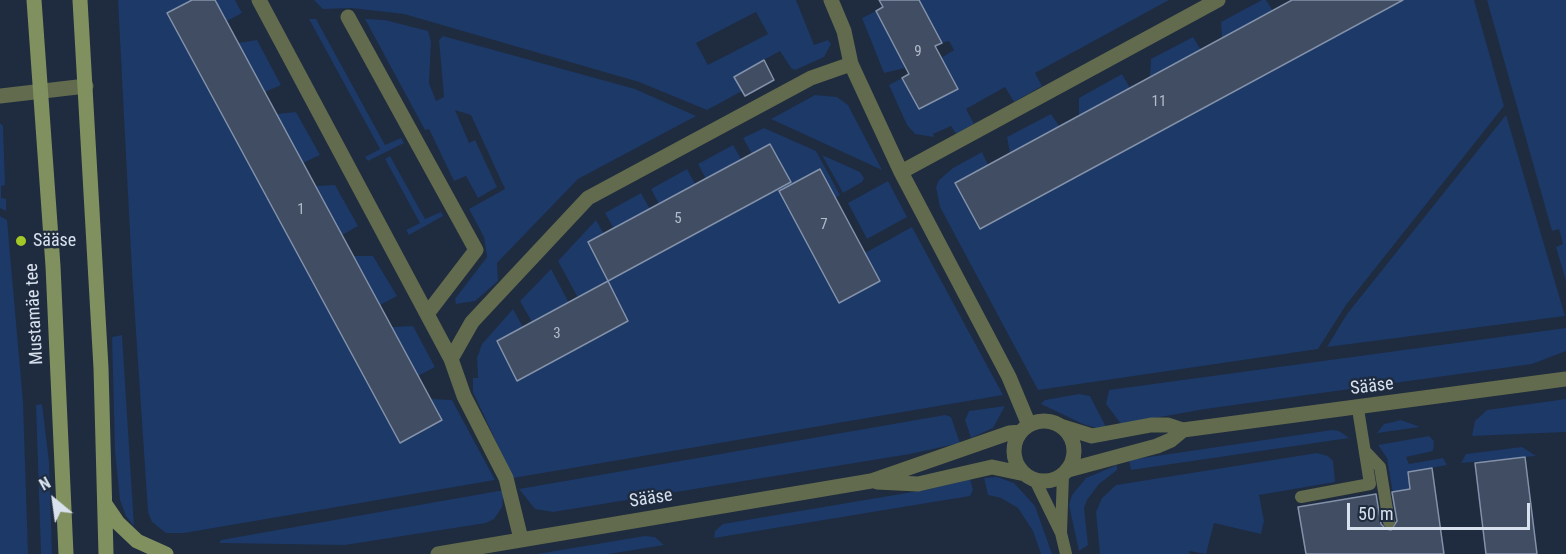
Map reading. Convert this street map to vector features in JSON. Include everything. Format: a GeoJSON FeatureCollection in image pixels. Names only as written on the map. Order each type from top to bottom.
{"type":"FeatureCollection","features":[{"type":"Feature","properties":{"kind":"main road","name":"Mustamäe tee"},"geometry":{"type":"LineString","coordinates":[[34,0],[53,266],[66,554]]}},
{"type":"Feature","properties":{"kind":"main road"},"geometry":{"type":"LineString","coordinates":[[80,0],[101,357],[106,554]]}},
{"type":"Feature","properties":{"kind":"main road"},"geometry":{"type":"LineString","coordinates":[[104,503],[118,523],[137,541],[166,554]]}},
{"type":"Feature","properties":{"kind":"street"},"geometry":{"type":"LineString","coordinates":[[259,0],[451,359],[464,396],[506,478],[521,539]]}},
{"type":"Feature","properties":{"kind":"street"},"geometry":{"type":"LineString","coordinates":[[831,0],[844,32],[851,64],[902,172],[1010,377],[1025,428],[1016,440],[1014,458],[1030,477]]}},
{"type":"Feature","properties":{"kind":"street"},"geometry":{"type":"LineString","coordinates":[[902,172],[1218,0]]}},
{"type":"Feature","properties":{"kind":"street"},"geometry":{"type":"LineString","coordinates":[[348,17],[476,250],[427,314]]}},
{"type":"Feature","properties":{"kind":"street"},"geometry":{"type":"LineString","coordinates":[[451,359],[472,322],[588,198],[811,78],[851,64]]}},
{"type":"Feature","properties":{"kind":"street"},"geometry":{"type":"LineString","coordinates":[[0,96],[86,86]]}},
{"type":"Feature","properties":{"kind":"street","name":"Sääse"},"geometry":{"type":"LineString","coordinates":[[438,554],[871,481],[1047,420],[1082,435],[1092,436],[1151,425],[1168,425],[1183,430],[1358,409],[1566,380]]}},
{"type":"Feature","properties":{"kind":"street"},"geometry":{"type":"LineString","coordinates":[[1064,428],[1070,435],[1074,453],[1065,472]]}},
{"type":"Feature","properties":{"kind":"street","name":"Sääse"},"geometry":{"type":"LineString","coordinates":[[871,481],[918,484],[992,467],[1050,481],[1065,472],[1157,446],[1171,440],[1183,430]]}},
{"type":"Feature","properties":{"kind":"lane"},"geometry":{"type":"LineString","coordinates":[[1301,496],[1370,484],[1358,409]]}},
{"type":"Feature","properties":{"kind":"lane"},"geometry":{"type":"LineString","coordinates":[[1365,450],[1380,466],[1389,522]]}},
{"type":"Feature","properties":{"kind":"lane"},"geometry":{"type":"LineString","coordinates":[[1061,533],[1065,472]]}},
{"type":"Feature","properties":{"kind":"lane"},"geometry":{"type":"LineString","coordinates":[[1030,477],[1061,533],[1066,554]]}},
{"type":"Feature","properties":{"kind":"shaded area"},"geometry":{"type":"Polygon","coordinates":[[[118,0],[192,0],[168,13],[400,443],[442,420],[431,399],[452,400],[495,480],[184,533],[166,533],[152,522],[148,512],[132,272],[118,0]]]}},
{"type":"Feature","properties":{"kind":"shaded area"},"geometry":{"type":"Polygon","coordinates":[[[215,0],[235,0],[242,13],[227,21],[215,0]]]}},
{"type":"Feature","properties":{"kind":"shaded area"},"geometry":{"type":"Polygon","coordinates":[[[314,0],[796,0],[814,45],[828,40],[831,44],[824,57],[795,70],[791,68],[780,51],[735,76],[742,91],[707,110],[639,82],[404,14],[351,8],[323,9],[314,0]],[[756,12],[696,43],[708,65],[768,34],[756,12]]]}},
{"type":"Feature","properties":{"kind":"shaded area"},"geometry":{"type":"Polygon","coordinates":[[[919,0],[1169,0],[1035,73],[1042,86],[1014,102],[1005,87],[966,109],[974,124],[956,134],[951,126],[933,134],[934,137],[915,134],[907,125],[889,85],[902,78],[919,109],[958,89],[941,58],[954,50],[949,41],[942,43],[919,0]]]}},
{"type":"Feature","properties":{"kind":"shaded area"},"geometry":{"type":"Polygon","coordinates":[[[1266,0],[1273,11],[1222,38],[1221,22],[1266,0]]]}},
{"type":"Feature","properties":{"kind":"shaded area"},"geometry":{"type":"Polygon","coordinates":[[[1403,0],[1474,0],[1504,106],[1346,305],[1318,349],[1038,390],[940,207],[936,187],[939,180],[953,168],[982,152],[988,165],[956,183],[1403,0]]]}},
{"type":"Feature","properties":{"kind":"shaded area"},"geometry":{"type":"Polygon","coordinates":[[[1487,0],[1566,0],[1566,281],[1556,247],[1563,244],[1559,229],[1552,231],[1487,0]]]}},
{"type":"Feature","properties":{"kind":"shaded area"},"geometry":{"type":"Polygon","coordinates":[[[876,11],[905,68],[884,73],[862,18],[876,11]]]}},
{"type":"Feature","properties":{"kind":"shaded area"},"geometry":{"type":"Polygon","coordinates":[[[309,19],[316,19],[385,145],[401,138],[404,143],[368,161],[365,157],[380,149],[309,19]]]}},
{"type":"Feature","properties":{"kind":"shaded area"},"geometry":{"type":"Polygon","coordinates":[[[365,19],[385,20],[428,31],[431,42],[429,83],[436,101],[444,97],[439,40],[443,36],[635,89],[696,116],[578,179],[497,263],[498,281],[475,301],[456,304],[455,299],[487,257],[484,237],[469,209],[505,189],[471,115],[455,110],[469,143],[475,140],[497,187],[478,198],[466,176],[454,181],[429,129],[425,130],[365,19]]]}},
{"type":"Feature","properties":{"kind":"shaded area"},"geometry":{"type":"Polygon","coordinates":[[[1193,37],[1201,50],[1150,77],[1151,59],[1193,37]]]}},
{"type":"Feature","properties":{"kind":"shaded area"},"geometry":{"type":"Polygon","coordinates":[[[257,40],[281,85],[265,92],[238,43],[257,40]]]}},
{"type":"Feature","properties":{"kind":"shaded area"},"geometry":{"type":"Polygon","coordinates":[[[1122,74],[1130,88],[1079,116],[1079,98],[1122,74]]]}},
{"type":"Feature","properties":{"kind":"shaded area"},"geometry":{"type":"Polygon","coordinates":[[[815,95],[837,97],[848,105],[882,170],[771,119],[815,95]]]}},
{"type":"Feature","properties":{"kind":"shaded area"},"geometry":{"type":"Polygon","coordinates":[[[296,112],[320,155],[303,163],[277,114],[296,112]]]}},
{"type":"Feature","properties":{"kind":"shaded area"},"geometry":{"type":"Polygon","coordinates":[[[1051,114],[1059,126],[1010,153],[1007,137],[1051,114]]]}},
{"type":"Feature","properties":{"kind":"shaded area"},"geometry":{"type":"Polygon","coordinates":[[[1506,115],[1565,316],[1327,347],[1347,314],[1506,115]]]}},
{"type":"Feature","properties":{"kind":"shaded area"},"geometry":{"type":"Polygon","coordinates":[[[0,123],[3,126],[5,185],[1,186],[1,198],[6,199],[6,211],[0,208],[0,123]]]}},
{"type":"Feature","properties":{"kind":"shaded area"},"geometry":{"type":"Polygon","coordinates":[[[764,128],[816,151],[840,195],[835,198],[820,169],[779,191],[839,302],[865,253],[912,227],[1003,395],[513,478],[473,392],[473,378],[478,378],[477,358],[482,344],[513,309],[523,327],[497,341],[517,381],[628,322],[608,282],[578,298],[558,261],[596,220],[604,234],[588,243],[608,281],[790,183],[770,144],[752,154],[743,138],[764,128]]]}},
{"type":"Feature","properties":{"kind":"shaded area"},"geometry":{"type":"Polygon","coordinates":[[[733,145],[741,159],[706,179],[698,164],[733,145]]]}},
{"type":"Feature","properties":{"kind":"shaded area"},"geometry":{"type":"Polygon","coordinates":[[[822,155],[860,172],[864,178],[862,182],[843,193],[822,155]]]}},
{"type":"Feature","properties":{"kind":"shaded area"},"geometry":{"type":"Polygon","coordinates":[[[390,156],[425,219],[441,212],[443,216],[409,235],[406,230],[420,223],[385,159],[390,156]]]}},
{"type":"Feature","properties":{"kind":"shaded area"},"geometry":{"type":"Polygon","coordinates":[[[687,169],[695,184],[659,204],[651,189],[687,169]]]}},
{"type":"Feature","properties":{"kind":"shaded area"},"geometry":{"type":"Polygon","coordinates":[[[888,181],[907,217],[867,239],[848,203],[888,181]]]}},
{"type":"Feature","properties":{"kind":"shaded area"},"geometry":{"type":"Polygon","coordinates":[[[335,185],[358,226],[342,235],[316,186],[335,185]]]}},
{"type":"Feature","properties":{"kind":"shaded area"},"geometry":{"type":"Polygon","coordinates":[[[641,193],[650,209],[614,229],[605,213],[641,193]]]}},
{"type":"Feature","properties":{"kind":"shaded area"},"geometry":{"type":"Polygon","coordinates":[[[0,216],[7,220],[23,402],[28,554],[0,554],[0,216]]]}},
{"type":"Feature","properties":{"kind":"shaded area"},"geometry":{"type":"Polygon","coordinates":[[[354,256],[373,256],[397,296],[380,305],[354,256]]]}},
{"type":"Feature","properties":{"kind":"shaded area"},"geometry":{"type":"Polygon","coordinates":[[[551,269],[569,303],[532,322],[520,301],[551,269]]]}},
{"type":"Feature","properties":{"kind":"shaded area"},"geometry":{"type":"Polygon","coordinates":[[[413,326],[435,367],[418,376],[392,327],[413,326]]]}},
{"type":"Feature","properties":{"kind":"shaded area"},"geometry":{"type":"Polygon","coordinates":[[[1566,328],[1566,351],[1532,364],[1205,409],[1121,424],[1106,404],[1109,390],[1566,328]]]}},
{"type":"Feature","properties":{"kind":"shaded area"},"geometry":{"type":"Polygon","coordinates":[[[122,335],[134,526],[126,516],[120,500],[115,451],[112,337],[122,335]]]}},
{"type":"Feature","properties":{"kind":"shaded area"},"geometry":{"type":"Polygon","coordinates":[[[1079,394],[1090,396],[1106,427],[1096,428],[1083,424],[1041,404],[1045,400],[1079,394]]]}},
{"type":"Feature","properties":{"kind":"shaded area"},"geometry":{"type":"Polygon","coordinates":[[[1566,399],[1566,432],[1472,436],[1475,421],[1487,410],[1566,399]]]}},
{"type":"Feature","properties":{"kind":"shaded area"},"geometry":{"type":"Polygon","coordinates":[[[42,404],[49,462],[52,554],[41,554],[36,405],[42,404]]]}},
{"type":"Feature","properties":{"kind":"shaded area"},"geometry":{"type":"Polygon","coordinates":[[[1005,406],[993,428],[971,438],[965,420],[969,411],[1005,406]]]}},
{"type":"Feature","properties":{"kind":"shaded area"},"geometry":{"type":"Polygon","coordinates":[[[945,415],[951,417],[960,443],[910,454],[553,512],[535,509],[519,489],[945,415]]]}},
{"type":"Feature","properties":{"kind":"shaded area"},"geometry":{"type":"Polygon","coordinates":[[[1401,420],[1420,427],[1377,433],[1384,424],[1401,420]]]}},
{"type":"Feature","properties":{"kind":"shaded area"},"geometry":{"type":"Polygon","coordinates":[[[1332,430],[1339,431],[1349,438],[1131,470],[1129,460],[1332,430]]]}},
{"type":"Feature","properties":{"kind":"shaded area"},"geometry":{"type":"Polygon","coordinates":[[[1429,436],[1434,441],[1433,451],[1406,457],[1409,464],[1443,458],[1447,465],[1408,472],[1419,554],[1403,554],[1387,458],[1378,445],[1429,436]]]}},
{"type":"Feature","properties":{"kind":"shaded area"},"geometry":{"type":"Polygon","coordinates":[[[1522,447],[1536,456],[1461,463],[1466,454],[1522,447]]]}},
{"type":"Feature","properties":{"kind":"shaded area"},"geometry":{"type":"Polygon","coordinates":[[[1317,453],[1328,456],[1333,461],[1335,482],[1259,495],[1264,521],[1261,534],[1214,523],[1206,554],[1189,551],[1190,554],[1100,554],[1096,512],[1102,498],[1116,485],[1317,453]]]}},
{"type":"Feature","properties":{"kind":"shaded area"},"geometry":{"type":"Polygon","coordinates":[[[1117,465],[1117,470],[1099,484],[1087,500],[1084,508],[1088,545],[1079,551],[1069,505],[1072,495],[1086,478],[1117,465]]]}},
{"type":"Feature","properties":{"kind":"shaded area"},"geometry":{"type":"Polygon","coordinates":[[[997,477],[1014,483],[1035,506],[1052,554],[1041,554],[1033,531],[1018,508],[1001,498],[988,495],[984,478],[997,477]]]}},
{"type":"Feature","properties":{"kind":"shaded area"},"geometry":{"type":"Polygon","coordinates":[[[970,479],[973,490],[970,496],[714,538],[715,531],[723,524],[930,489],[970,479]]]}},
{"type":"Feature","properties":{"kind":"shaded area"},"geometry":{"type":"Polygon","coordinates":[[[504,490],[502,507],[494,519],[486,523],[345,545],[219,543],[221,540],[504,490]]]}},
{"type":"Feature","properties":{"kind":"shaded area"},"geometry":{"type":"Polygon","coordinates":[[[645,536],[655,537],[664,545],[609,554],[537,554],[645,536]]]}},
{"type":"Feature","properties":{"kind":"building"},"geometry":{"type":"Polygon","coordinates":[[[192,0],[215,0],[442,420],[400,443],[167,13],[192,0]]]}},
{"type":"Feature","properties":{"kind":"building"},"geometry":{"type":"Polygon","coordinates":[[[879,0],[919,0],[942,43],[935,46],[958,89],[919,109],[902,78],[909,74],[876,11],[883,7],[879,0]]]}},
{"type":"Feature","properties":{"kind":"building"},"geometry":{"type":"Polygon","coordinates":[[[1292,0],[1403,0],[980,229],[955,183],[1292,0]]]}},
{"type":"Feature","properties":{"kind":"building"},"geometry":{"type":"Polygon","coordinates":[[[764,60],[774,80],[745,96],[734,77],[764,60]]]}},
{"type":"Feature","properties":{"kind":"building"},"geometry":{"type":"Polygon","coordinates":[[[770,144],[791,182],[608,281],[588,242],[770,144]]]}},
{"type":"Feature","properties":{"kind":"building"},"geometry":{"type":"Polygon","coordinates":[[[820,169],[880,281],[839,303],[779,191],[820,169]]]}},
{"type":"Feature","properties":{"kind":"building"},"geometry":{"type":"Polygon","coordinates":[[[608,281],[628,321],[517,381],[497,341],[608,281]]]}},
{"type":"Feature","properties":{"kind":"building"},"geometry":{"type":"Polygon","coordinates":[[[1525,457],[1537,554],[1486,554],[1475,463],[1525,457]]]}},
{"type":"Feature","properties":{"kind":"building"},"geometry":{"type":"Polygon","coordinates":[[[1432,468],[1444,554],[1306,554],[1298,507],[1376,494],[1381,524],[1391,530],[1397,521],[1392,492],[1410,489],[1408,472],[1432,468]]]}},
{"type":"Feature","properties":{"kind":"place","name":"Sääse"},"geometry":{"type":"Point","coordinates":[21,241]}}]}
